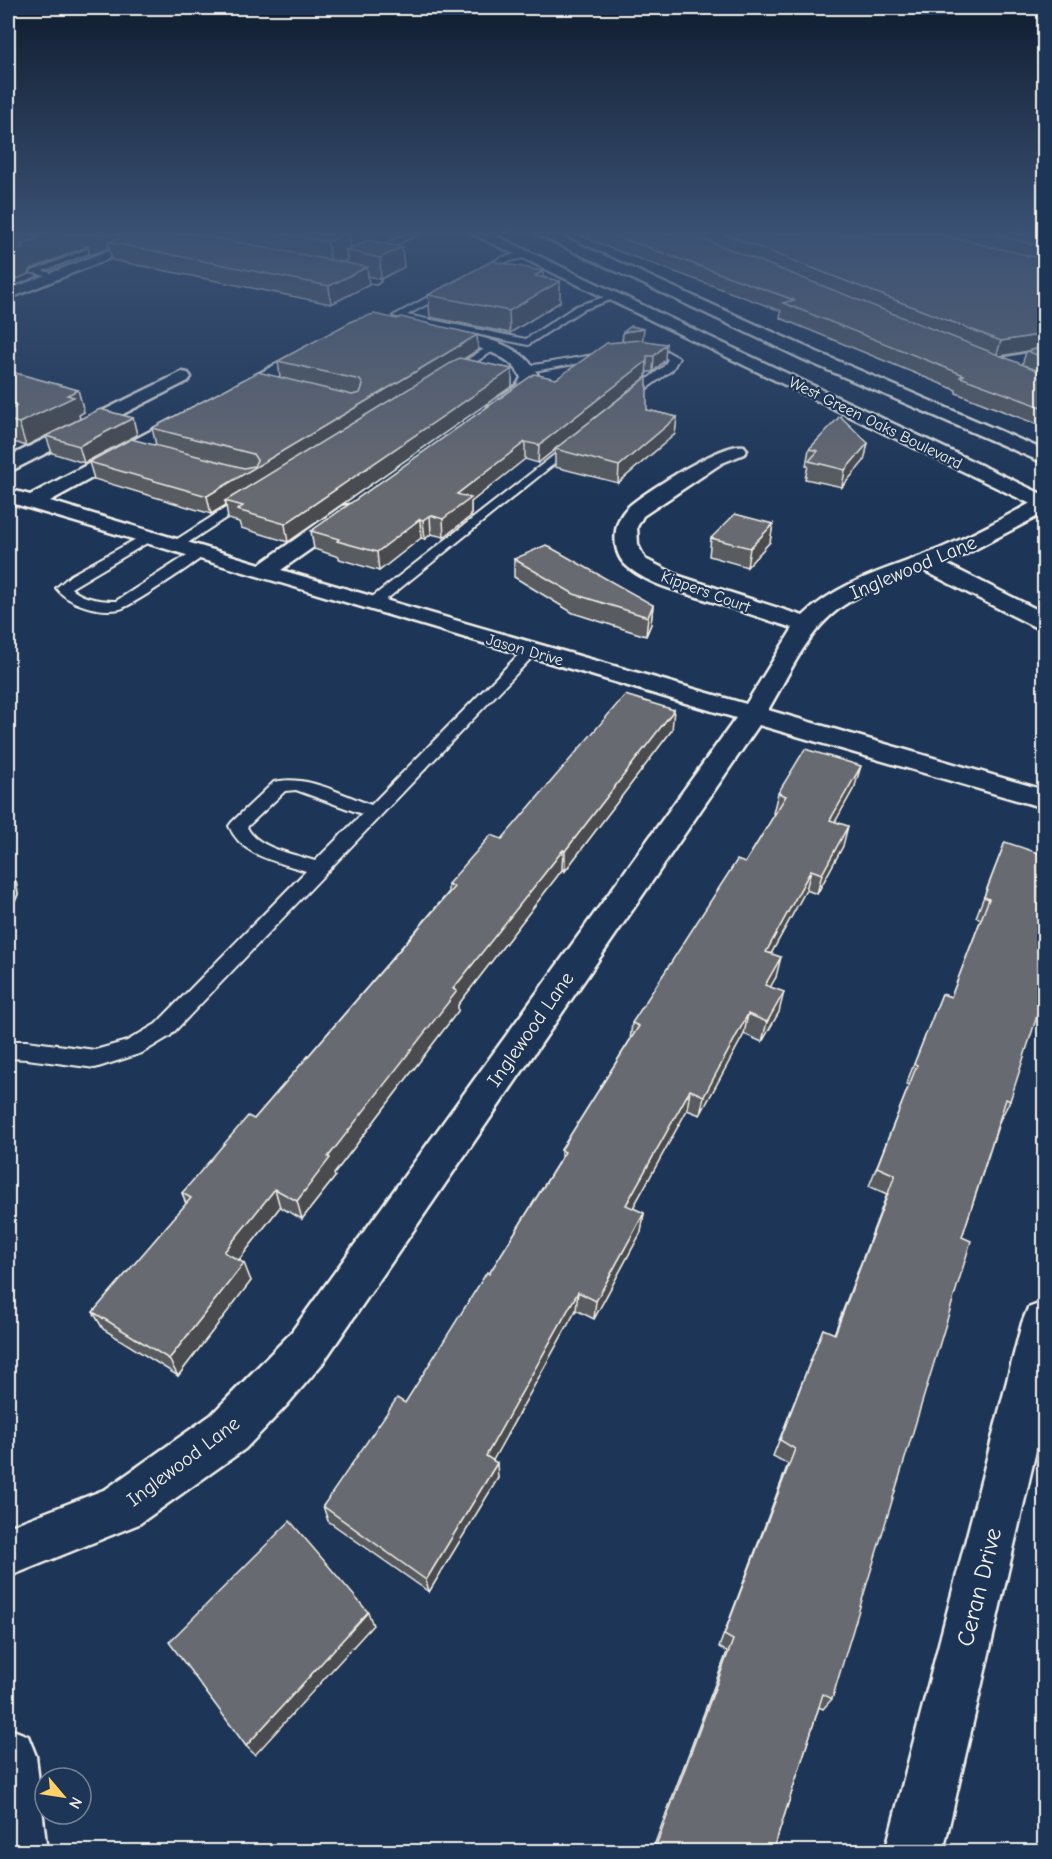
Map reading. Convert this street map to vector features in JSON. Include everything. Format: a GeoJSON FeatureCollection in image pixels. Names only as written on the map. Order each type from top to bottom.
{"type":"FeatureCollection","features":[{"type":"Feature","properties":{"kind":"street","name":"West Green Oaks Boulevard"},"geometry":{"type":"LineString","coordinates":[[663,321],[1044,504]]}},
{"type":"Feature","properties":{"kind":"street"},"geometry":{"type":"LineString","coordinates":[[734,321],[1044,457]]}},
{"type":"Feature","properties":{"kind":"street"},"geometry":{"type":"LineString","coordinates":[[382,322],[491,348],[516,358],[528,369],[530,378],[524,388],[485,415]]}},
{"type":"Feature","properties":{"kind":"street"},"geometry":{"type":"LineString","coordinates":[[33,502],[329,341]]}},
{"type":"Feature","properties":{"kind":"street"},"geometry":{"type":"LineString","coordinates":[[1026,376],[992,362],[1044,355]]}},
{"type":"Feature","properties":{"kind":"street"},"geometry":{"type":"LineString","coordinates":[[8,465],[182,378]]}},
{"type":"Feature","properties":{"kind":"street"},"geometry":{"type":"LineString","coordinates":[[259,380],[280,385]]}},
{"type":"Feature","properties":{"kind":"street"},"geometry":{"type":"LineString","coordinates":[[133,448],[156,454]]}},
{"type":"Feature","properties":{"kind":"street","name":"Kippers Court"},"geometry":{"type":"LineString","coordinates":[[737,450],[714,459],[635,512],[626,527],[627,545],[636,563],[671,581],[807,626]]}},
{"type":"Feature","properties":{"kind":"street","name":"Jason Drive"},"geometry":{"type":"LineString","coordinates":[[8,495],[372,604],[1044,799]]}},
{"type":"Feature","properties":{"kind":"street"},"geometry":{"type":"LineString","coordinates":[[263,572],[369,497]]}},
{"type":"Feature","properties":{"kind":"street","name":"Inglewood Lane"},"geometry":{"type":"LineString","coordinates":[[8,1552],[122,1507],[228,1432],[271,1389],[306,1348],[752,714],[807,626],[828,605],[865,584],[954,551],[1044,504]]}},
{"type":"Feature","properties":{"kind":"street"},"geometry":{"type":"LineString","coordinates":[[925,562],[1044,622]]}},
{"type":"Feature","properties":{"kind":"street","name":"Ceran Drive"},"geometry":{"type":"LineString","coordinates":[[914,1851],[1044,1323]]}},
{"type":"Feature","properties":{"kind":"street"},"geometry":{"type":"LineString","coordinates":[[8,1756],[18,1851]]}},
{"type":"Feature","properties":{"kind":"lane"},"geometry":{"type":"LineString","coordinates":[[423,321],[528,342],[560,321]]}},
{"type":"Feature","properties":{"kind":"lane"},"geometry":{"type":"LineString","coordinates":[[435,382],[491,348]]}},
{"type":"Feature","properties":{"kind":"lane"},"geometry":{"type":"LineString","coordinates":[[528,369],[638,350],[661,351],[674,358],[668,368],[621,405]]}},
{"type":"Feature","properties":{"kind":"lane"},"geometry":{"type":"LineString","coordinates":[[372,604],[585,434]]}},
{"type":"Feature","properties":{"kind":"lane"},"geometry":{"type":"LineString","coordinates":[[176,545],[262,488]]}},
{"type":"Feature","properties":{"kind":"lane"},"geometry":{"type":"LineString","coordinates":[[147,537],[76,578],[63,588],[71,596],[101,605],[119,605],[200,553]]}},
{"type":"Feature","properties":{"kind":"lane"},"geometry":{"type":"LineString","coordinates":[[8,1050],[27,1050],[95,1059],[134,1047],[163,1030],[531,650]]}},
{"type":"Feature","properties":{"kind":"lane"},"geometry":{"type":"LineString","coordinates":[[319,869],[260,849],[243,838],[238,826],[280,786],[297,784],[374,813]]}},
{"type":"Feature","properties":{"kind":"lane"},"geometry":{"type":"LineString","coordinates":[[8,886],[8,894]]}},
{"type":"Feature","properties":{"kind":"building"},"geometry":{"type":"Polygon","coordinates":[[[353,321],[417,321],[477,335],[207,496],[89,462],[131,439],[244,468],[254,466],[257,460],[253,454],[152,428],[258,372],[352,395],[360,393],[363,385],[360,380],[278,361],[353,321]]]}},
{"type":"Feature","properties":{"kind":"building"},"geometry":{"type":"Polygon","coordinates":[[[828,321],[911,321],[1044,373],[1044,408],[960,377],[964,375],[828,321]]]}},
{"type":"Feature","properties":{"kind":"building"},"geometry":{"type":"Polygon","coordinates":[[[949,321],[1044,321],[1044,334],[1001,341],[949,321]]]}},
{"type":"Feature","properties":{"kind":"building"},"geometry":{"type":"Polygon","coordinates":[[[631,326],[644,329],[623,332],[631,326]]]}},
{"type":"Feature","properties":{"kind":"building"},"geometry":{"type":"Polygon","coordinates":[[[640,340],[666,344],[654,356],[647,356],[647,361],[539,445],[525,442],[457,494],[471,498],[443,519],[430,515],[423,520],[420,519],[377,552],[311,531],[534,374],[556,379],[607,343],[640,340]]]}},
{"type":"Feature","properties":{"kind":"building"},"geometry":{"type":"Polygon","coordinates":[[[1044,347],[1044,358],[1027,351],[1044,347]]]}},
{"type":"Feature","properties":{"kind":"building"},"geometry":{"type":"Polygon","coordinates":[[[459,358],[512,369],[285,524],[237,510],[243,506],[225,501],[459,358]]]}},
{"type":"Feature","properties":{"kind":"building"},"geometry":{"type":"Polygon","coordinates":[[[8,371],[78,390],[67,395],[74,397],[19,423],[8,420],[8,411],[17,406],[8,403],[8,371]]]}},
{"type":"Feature","properties":{"kind":"building"},"geometry":{"type":"Polygon","coordinates":[[[647,377],[647,410],[677,417],[619,466],[555,449],[647,377]]]}},
{"type":"Feature","properties":{"kind":"building"},"geometry":{"type":"Polygon","coordinates":[[[100,409],[133,418],[79,446],[46,436],[100,409]]]}},
{"type":"Feature","properties":{"kind":"building"},"geometry":{"type":"Polygon","coordinates":[[[840,416],[868,443],[845,470],[809,461],[818,451],[809,449],[840,416]]]}},
{"type":"Feature","properties":{"kind":"building"},"geometry":{"type":"Polygon","coordinates":[[[735,514],[773,524],[750,548],[711,538],[735,514]]]}},
{"type":"Feature","properties":{"kind":"building"},"geometry":{"type":"Polygon","coordinates":[[[546,545],[653,605],[648,617],[574,594],[514,559],[546,545]]]}},
{"type":"Feature","properties":{"kind":"building"},"geometry":{"type":"Polygon","coordinates":[[[625,695],[674,710],[565,851],[563,850],[453,989],[457,991],[328,1157],[330,1158],[297,1201],[275,1189],[224,1252],[244,1263],[169,1359],[93,1312],[191,1198],[182,1193],[248,1116],[254,1119],[454,887],[448,884],[491,835],[502,839],[625,695]]]}},
{"type":"Feature","properties":{"kind":"building"},"geometry":{"type":"Polygon","coordinates":[[[805,749],[861,766],[830,820],[848,826],[822,874],[811,870],[766,952],[781,957],[765,985],[784,992],[767,1022],[748,1014],[704,1096],[690,1090],[626,1205],[644,1213],[596,1301],[578,1292],[486,1456],[497,1463],[426,1580],[323,1506],[397,1398],[405,1403],[487,1272],[489,1274],[565,1152],[561,1150],[639,1026],[632,1023],[737,860],[745,863],[786,796],[778,793],[805,749]]]}},
{"type":"Feature","properties":{"kind":"building"},"geometry":{"type":"Polygon","coordinates":[[[1005,842],[1044,855],[1044,994],[1010,1101],[1006,1099],[962,1237],[971,1241],[832,1699],[823,1694],[773,1851],[654,1851],[733,1640],[724,1635],[795,1449],[780,1440],[823,1329],[835,1334],[895,1175],[877,1167],[942,994],[951,997],[989,899],[984,897],[1005,842]]]}},
{"type":"Feature","properties":{"kind":"building"},"geometry":{"type":"Polygon","coordinates":[[[290,1521],[368,1612],[246,1746],[169,1642],[290,1521]]]}}]}
